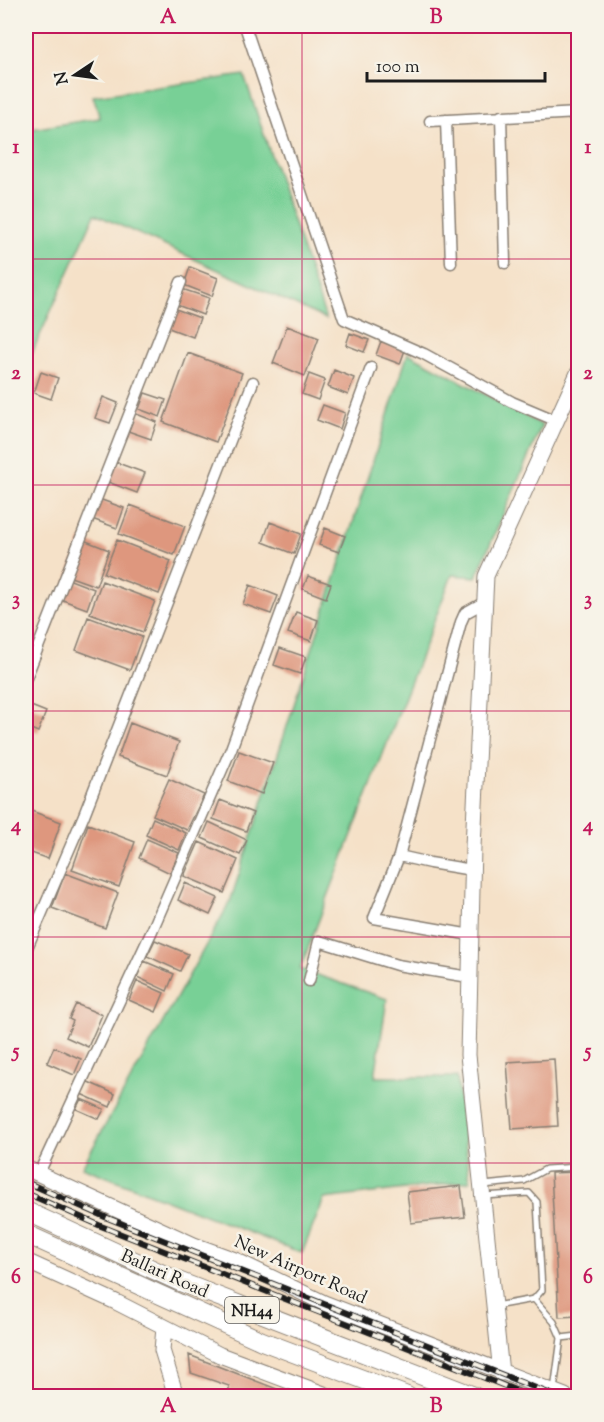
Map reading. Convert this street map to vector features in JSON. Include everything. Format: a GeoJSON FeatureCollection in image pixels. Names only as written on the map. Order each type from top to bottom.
{"type":"FeatureCollection","features":[{"type":"Feature","properties":{"kind":"highway","name":"Ballari Road"},"geometry":{"type":"LineString","coordinates":[[30,1213],[178,1281],[474,1396]]}},
{"type":"Feature","properties":{"kind":"highway","name":"Ballari Road"},"geometry":{"type":"LineString","coordinates":[[26,1234],[262,1341],[407,1396]]}},
{"type":"Feature","properties":{"kind":"street"},"geometry":{"type":"LineString","coordinates":[[245,26],[344,319],[424,354],[512,402],[557,421]]}},
{"type":"Feature","properties":{"kind":"street"},"geometry":{"type":"LineString","coordinates":[[430,121],[579,113]]}},
{"type":"Feature","properties":{"kind":"street"},"geometry":{"type":"LineString","coordinates":[[501,116],[505,263]]}},
{"type":"Feature","properties":{"kind":"street"},"geometry":{"type":"LineString","coordinates":[[446,120],[452,262]]}},
{"type":"Feature","properties":{"kind":"street"},"geometry":{"type":"LineString","coordinates":[[26,678],[180,282]]}},
{"type":"Feature","properties":{"kind":"street"},"geometry":{"type":"LineString","coordinates":[[32,1170],[151,933],[231,749],[371,368]]}},
{"type":"Feature","properties":{"kind":"street"},"geometry":{"type":"LineString","coordinates":[[501,1373],[468,1055],[472,870],[486,576],[579,374]]}},
{"type":"Feature","properties":{"kind":"street"},"geometry":{"type":"LineString","coordinates":[[26,950],[84,815],[253,382]]}},
{"type":"Feature","properties":{"kind":"street"},"geometry":{"type":"LineString","coordinates":[[471,935],[374,918],[399,856],[427,759],[461,622],[465,613],[484,602]]}},
{"type":"Feature","properties":{"kind":"street"},"geometry":{"type":"LineString","coordinates":[[399,856],[472,870]]}},
{"type":"Feature","properties":{"kind":"street"},"geometry":{"type":"LineString","coordinates":[[309,981],[319,940],[397,965],[469,977]]}},
{"type":"Feature","properties":{"kind":"street","name":"New Airport Road"},"geometry":{"type":"LineString","coordinates":[[32,1170],[194,1245],[235,1260],[324,1303],[560,1394]]}},
{"type":"Feature","properties":{"kind":"street"},"geometry":{"type":"LineString","coordinates":[[26,1261],[116,1302],[220,1355],[320,1395]]}},
{"type":"Feature","properties":{"kind":"street"},"geometry":{"type":"LineString","coordinates":[[164,1328],[162,1350],[176,1396]]}},
{"type":"Feature","properties":{"kind":"lane"},"geometry":{"type":"LineString","coordinates":[[482,1191],[524,1181],[546,1169],[579,1167]]}},
{"type":"Feature","properties":{"kind":"lane"},"geometry":{"type":"LineString","coordinates":[[482,1191],[529,1193],[537,1202],[542,1290],[534,1299],[494,1306]]}},
{"type":"Feature","properties":{"kind":"lane"},"geometry":{"type":"LineString","coordinates":[[534,1299],[554,1322],[561,1338],[560,1394]]}},
{"type":"Feature","properties":{"kind":"lane"},"geometry":{"type":"LineString","coordinates":[[561,1338],[579,1336]]}},
{"type":"Feature","properties":{"kind":"green space"},"geometry":{"type":"Polygon","coordinates":[[[244,75],[326,319],[95,214],[26,366],[26,130],[100,118],[93,96],[244,75]]]}},
{"type":"Feature","properties":{"kind":"green space"},"geometry":{"type":"Polygon","coordinates":[[[408,353],[542,425],[476,577],[452,575],[300,969],[387,999],[375,1077],[457,1077],[470,1181],[324,1199],[302,1253],[82,1167],[230,902],[408,353]]]}},
{"type":"Feature","properties":{"kind":"building"},"geometry":{"type":"Polygon","coordinates":[[[190,267],[218,278],[212,296],[184,285],[190,267]]]}},
{"type":"Feature","properties":{"kind":"building"},"geometry":{"type":"Polygon","coordinates":[[[182,289],[209,298],[203,315],[177,305],[182,289]]]}},
{"type":"Feature","properties":{"kind":"building"},"geometry":{"type":"Polygon","coordinates":[[[173,308],[200,318],[193,337],[166,327],[173,308]]]}},
{"type":"Feature","properties":{"kind":"building"},"geometry":{"type":"Polygon","coordinates":[[[287,326],[319,338],[305,376],[273,363],[287,326]]]}},
{"type":"Feature","properties":{"kind":"building"},"geometry":{"type":"Polygon","coordinates":[[[350,333],[369,340],[364,352],[346,345],[350,333]]]}},
{"type":"Feature","properties":{"kind":"building"},"geometry":{"type":"Polygon","coordinates":[[[381,341],[405,350],[400,364],[376,355],[381,341]]]}},
{"type":"Feature","properties":{"kind":"building"},"geometry":{"type":"Polygon","coordinates":[[[188,353],[242,373],[216,442],[163,422],[188,353]]]}},
{"type":"Feature","properties":{"kind":"building"},"geometry":{"type":"Polygon","coordinates":[[[334,370],[354,378],[348,395],[328,387],[334,370]]]}},
{"type":"Feature","properties":{"kind":"building"},"geometry":{"type":"Polygon","coordinates":[[[41,372],[58,378],[51,399],[34,393],[41,372]]]}},
{"type":"Feature","properties":{"kind":"building"},"geometry":{"type":"Polygon","coordinates":[[[309,374],[325,380],[318,400],[302,394],[309,374]]]}},
{"type":"Feature","properties":{"kind":"building"},"geometry":{"type":"Polygon","coordinates":[[[145,393],[166,400],[160,417],[139,409],[145,393]]]}},
{"type":"Feature","properties":{"kind":"building"},"geometry":{"type":"Polygon","coordinates":[[[103,397],[118,403],[110,423],[95,418],[103,397]]]}},
{"type":"Feature","properties":{"kind":"building"},"geometry":{"type":"Polygon","coordinates":[[[323,405],[345,413],[340,429],[317,420],[323,405]]]}},
{"type":"Feature","properties":{"kind":"building"},"geometry":{"type":"Polygon","coordinates":[[[134,413],[157,422],[151,439],[128,431],[134,413]]]}},
{"type":"Feature","properties":{"kind":"building"},"geometry":{"type":"Polygon","coordinates":[[[115,462],[145,473],[137,493],[108,482],[115,462]]]}},
{"type":"Feature","properties":{"kind":"building"},"geometry":{"type":"Polygon","coordinates":[[[99,499],[124,508],[117,528],[92,519],[99,499]]]}},
{"type":"Feature","properties":{"kind":"building"},"geometry":{"type":"Polygon","coordinates":[[[130,505],[185,526],[174,555],[119,534],[130,505]]]}},
{"type":"Feature","properties":{"kind":"building"},"geometry":{"type":"Polygon","coordinates":[[[270,522],[301,534],[294,554],[263,542],[270,522]]]}},
{"type":"Feature","properties":{"kind":"building"},"geometry":{"type":"Polygon","coordinates":[[[325,528],[345,536],[339,552],[319,545],[325,528]]]}},
{"type":"Feature","properties":{"kind":"building"},"geometry":{"type":"Polygon","coordinates":[[[81,539],[109,550],[96,586],[68,576],[81,539]]]}},
{"type":"Feature","properties":{"kind":"building"},"geometry":{"type":"Polygon","coordinates":[[[117,540],[171,561],[159,594],[104,573],[117,540]]]}},
{"type":"Feature","properties":{"kind":"building"},"geometry":{"type":"Polygon","coordinates":[[[308,576],[331,584],[326,598],[303,589],[308,576]]]}},
{"type":"Feature","properties":{"kind":"building"},"geometry":{"type":"Polygon","coordinates":[[[68,579],[94,589],[87,609],[60,599],[68,579]]]}},
{"type":"Feature","properties":{"kind":"building"},"geometry":{"type":"Polygon","coordinates":[[[102,581],[155,601],[143,632],[90,613],[102,581]]]}},
{"type":"Feature","properties":{"kind":"building"},"geometry":{"type":"Polygon","coordinates":[[[250,585],[278,596],[271,614],[243,604],[250,585]]]}},
{"type":"Feature","properties":{"kind":"building"},"geometry":{"type":"Polygon","coordinates":[[[296,612],[318,620],[311,641],[288,633],[296,612]]]}},
{"type":"Feature","properties":{"kind":"building"},"geometry":{"type":"Polygon","coordinates":[[[88,617],[142,637],[130,670],[76,650],[88,617]]]}},
{"type":"Feature","properties":{"kind":"building"},"geometry":{"type":"Polygon","coordinates":[[[280,648],[306,657],[300,674],[274,665],[280,648]]]}},
{"type":"Feature","properties":{"kind":"building"},"geometry":{"type":"Polygon","coordinates":[[[26,704],[46,712],[38,732],[26,727],[26,704]]]}},
{"type":"Feature","properties":{"kind":"building"},"geometry":{"type":"Polygon","coordinates":[[[130,723],[179,742],[167,775],[118,757],[130,723]]]}},
{"type":"Feature","properties":{"kind":"building"},"geometry":{"type":"Polygon","coordinates":[[[239,751],[273,763],[262,794],[228,781],[239,751]]]}},
{"type":"Feature","properties":{"kind":"building"},"geometry":{"type":"Polygon","coordinates":[[[169,779],[204,795],[187,830],[153,815],[169,779]]]}},
{"type":"Feature","properties":{"kind":"building"},"geometry":{"type":"Polygon","coordinates":[[[220,800],[253,813],[246,831],[213,819],[220,800]]]}},
{"type":"Feature","properties":{"kind":"building"},"geometry":{"type":"Polygon","coordinates":[[[26,809],[61,822],[48,859],[26,851],[26,809]]]}},
{"type":"Feature","properties":{"kind":"building"},"geometry":{"type":"Polygon","coordinates":[[[153,818],[186,833],[179,850],[146,835],[153,818]]]}},
{"type":"Feature","properties":{"kind":"building"},"geometry":{"type":"Polygon","coordinates":[[[209,822],[247,840],[240,855],[202,838],[209,822]]]}},
{"type":"Feature","properties":{"kind":"building"},"geometry":{"type":"Polygon","coordinates":[[[88,824],[135,842],[119,887],[72,870],[88,824]]]}},
{"type":"Feature","properties":{"kind":"building"},"geometry":{"type":"Polygon","coordinates":[[[147,839],[179,853],[170,873],[139,858],[147,839]]]}},
{"type":"Feature","properties":{"kind":"building"},"geometry":{"type":"Polygon","coordinates":[[[199,842],[238,860],[224,893],[184,876],[199,842]]]}},
{"type":"Feature","properties":{"kind":"building"},"geometry":{"type":"Polygon","coordinates":[[[65,873],[118,893],[105,928],[52,908],[65,873]]]}},
{"type":"Feature","properties":{"kind":"building"},"geometry":{"type":"Polygon","coordinates":[[[185,883],[218,898],[210,915],[178,900],[185,883]]]}},
{"type":"Feature","properties":{"kind":"building"},"geometry":{"type":"Polygon","coordinates":[[[155,940],[188,954],[180,971],[147,956],[155,940]]]}},
{"type":"Feature","properties":{"kind":"building"},"geometry":{"type":"Polygon","coordinates":[[[575,958],[578,958],[578,979],[576,979],[575,958]]]}},
{"type":"Feature","properties":{"kind":"building"},"geometry":{"type":"Polygon","coordinates":[[[144,961],[174,974],[167,991],[137,977],[144,961]]]}},
{"type":"Feature","properties":{"kind":"building"},"geometry":{"type":"Polygon","coordinates":[[[137,981],[164,993],[156,1012],[129,1000],[137,981]]]}},
{"type":"Feature","properties":{"kind":"building"},"geometry":{"type":"Polygon","coordinates":[[[76,1004],[102,1015],[88,1047],[66,1037],[73,1021],[69,1019],[76,1004]]]}},
{"type":"Feature","properties":{"kind":"building"},"geometry":{"type":"Polygon","coordinates":[[[54,1047],[81,1059],[74,1075],[47,1063],[54,1047]]]}},
{"type":"Feature","properties":{"kind":"building"},"geometry":{"type":"Polygon","coordinates":[[[554,1059],[558,1126],[512,1129],[507,1062],[554,1059]]]}},
{"type":"Feature","properties":{"kind":"building"},"geometry":{"type":"Polygon","coordinates":[[[86,1081],[115,1094],[110,1107],[81,1094],[86,1081]]]}},
{"type":"Feature","properties":{"kind":"building"},"geometry":{"type":"Polygon","coordinates":[[[81,1099],[104,1109],[99,1119],[76,1109],[81,1099]]]}},
{"type":"Feature","properties":{"kind":"building"},"geometry":{"type":"Polygon","coordinates":[[[578,1172],[578,1316],[559,1317],[551,1173],[578,1172]]]}},
{"type":"Feature","properties":{"kind":"building"},"geometry":{"type":"Polygon","coordinates":[[[461,1186],[465,1217],[411,1223],[407,1192],[461,1186]]]}},
{"type":"Feature","properties":{"kind":"building"},"geometry":{"type":"Polygon","coordinates":[[[26,1282],[33,1285],[26,1304],[26,1282]]]}},
{"type":"Feature","properties":{"kind":"building"},"geometry":{"type":"Polygon","coordinates":[[[189,1355],[295,1396],[229,1396],[229,1386],[191,1373],[189,1355]]]}},
{"type":"Feature","properties":{"kind":"railway"},"geometry":{"type":"LineString","coordinates":[[26,1182],[105,1217],[556,1396]]}},
{"type":"Feature","properties":{"kind":"railway"},"geometry":{"type":"LineString","coordinates":[[26,1193],[101,1226],[530,1396]]}}]}
